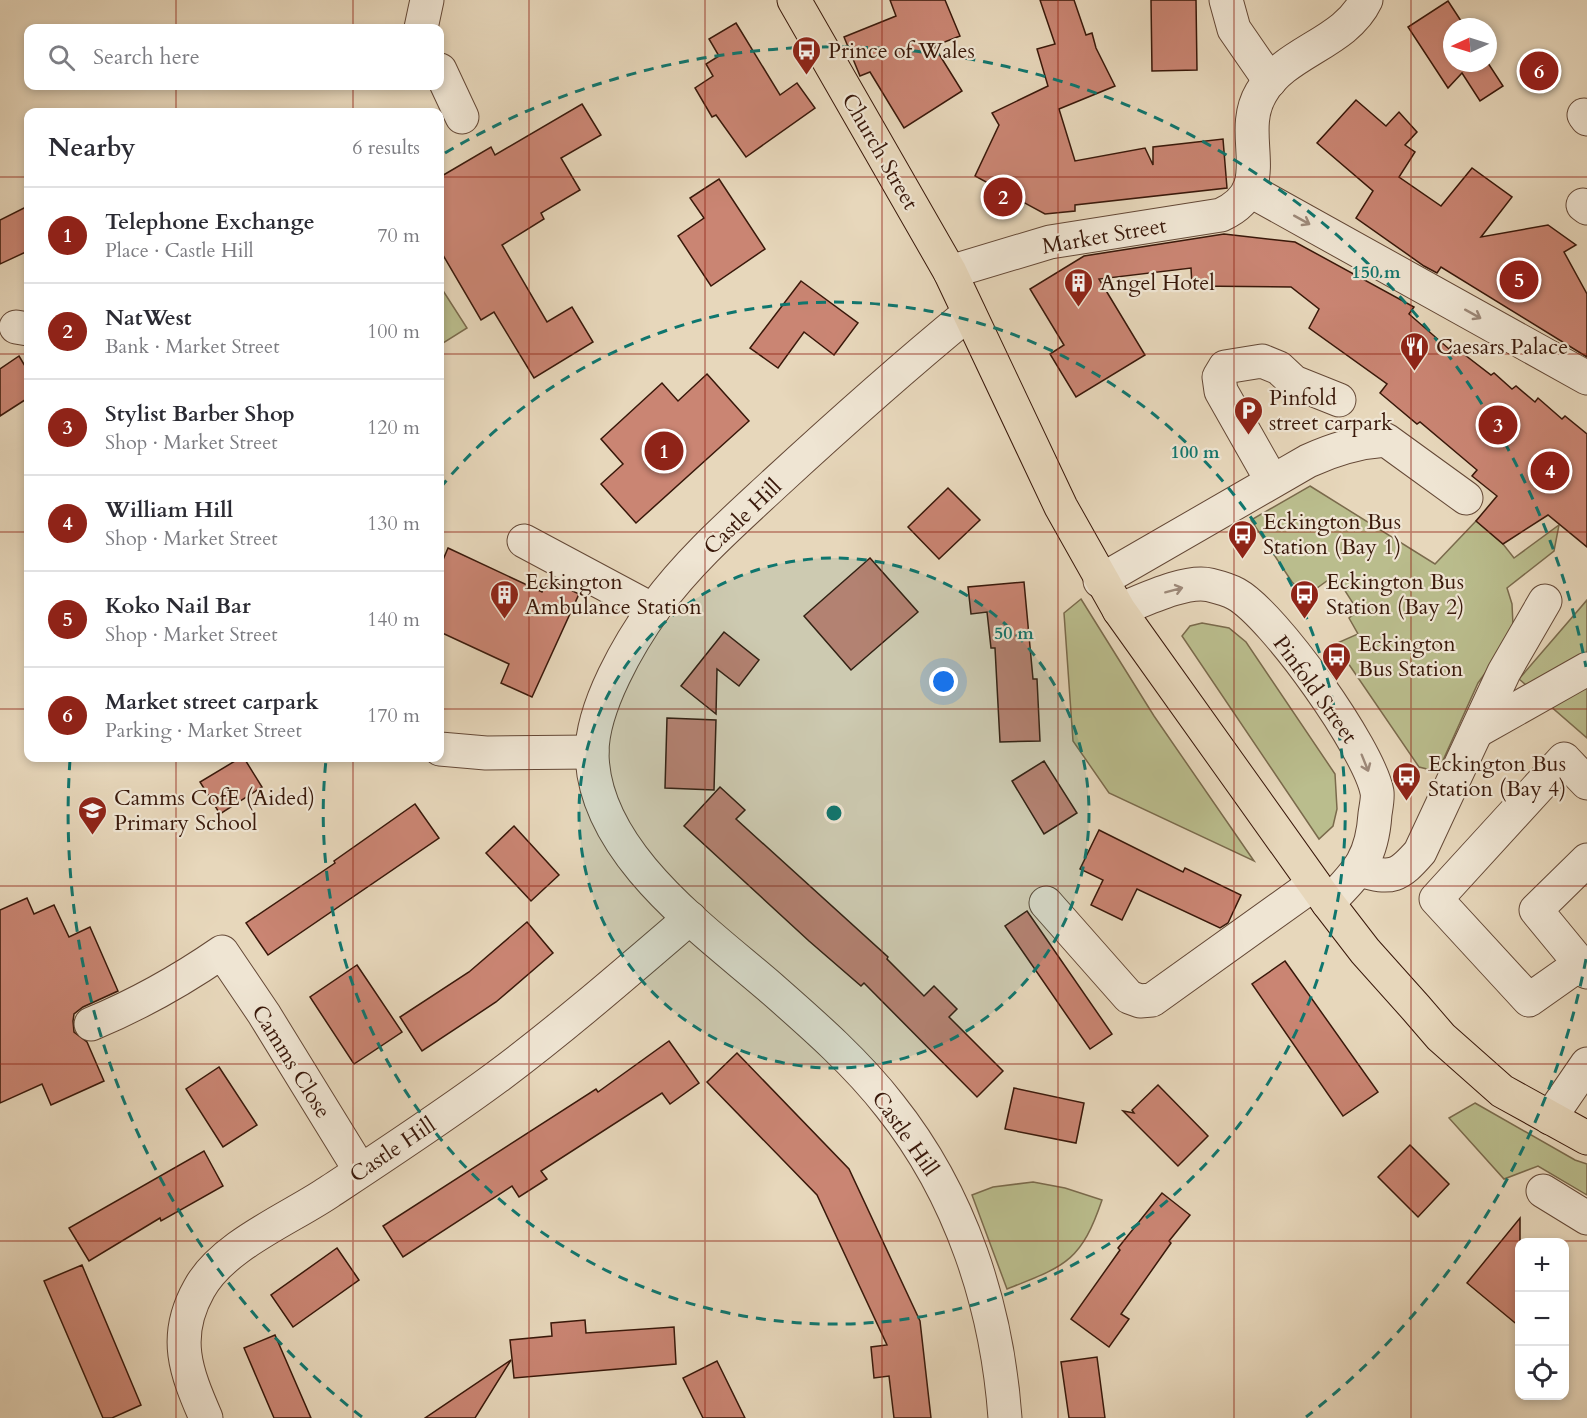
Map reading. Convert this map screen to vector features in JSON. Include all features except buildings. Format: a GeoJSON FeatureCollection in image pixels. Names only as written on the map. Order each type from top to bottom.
{"type":"FeatureCollection","features":[{"type":"Feature","properties":{"kind":"main road","name":"Church Street"},"geometry":{"type":"LineString","coordinates":[[794,0],[950,272]]}},
{"type":"Feature","properties":{"kind":"main road"},"geometry":{"type":"LineString","coordinates":[[950,272],[1061,507],[1100,581],[1321,893],[1365,951],[1442,1037],[1502,1091],[1587,1138]]}},
{"type":"Feature","properties":{"kind":"street"},"geometry":{"type":"LineString","coordinates":[[422,24],[427,0]]}},
{"type":"Feature","properties":{"kind":"street"},"geometry":{"type":"LineString","coordinates":[[1226,0],[1234,29],[1270,81]]}},
{"type":"Feature","properties":{"kind":"street"},"geometry":{"type":"LineString","coordinates":[[1366,0],[1359,15],[1334,35],[1288,64],[1260,94],[1254,112],[1251,191],[1587,378]]}},
{"type":"Feature","properties":{"kind":"street"},"geometry":{"type":"LineString","coordinates":[[444,79],[462,117]]}},
{"type":"Feature","properties":{"kind":"street","name":"Market Street"},"geometry":{"type":"LineString","coordinates":[[950,272],[1050,242],[1221,215],[1238,207],[1251,191]]}},
{"type":"Feature","properties":{"kind":"street","name":"Castle Hill"},"geometry":{"type":"LineString","coordinates":[[969,313],[826,436],[725,530],[653,610],[618,668],[603,704],[592,752],[596,787],[605,812],[623,844],[645,873],[690,918],[774,991],[866,1078],[917,1142],[947,1193],[970,1250],[990,1317],[1002,1380],[1005,1418]]}},
{"type":"Feature","properties":{"kind":"street"},"geometry":{"type":"LineString","coordinates":[[1272,481],[1221,391],[1219,377],[1225,367],[1262,361],[1279,368],[1294,382],[1339,400]]}},
{"type":"Feature","properties":{"kind":"street"},"geometry":{"type":"LineString","coordinates":[[1100,581],[1272,481],[1338,447],[1358,442],[1386,440],[1466,498]]}},
{"type":"Feature","properties":{"kind":"street"},"geometry":{"type":"LineString","coordinates":[[524,541],[653,610]]}},
{"type":"Feature","properties":{"kind":"street","name":"Pinfold Street"},"geometry":{"type":"LineString","coordinates":[[1046,903],[1129,997],[1140,1001],[1152,1000],[1360,870],[1374,839],[1377,792],[1359,747],[1310,674],[1272,628],[1237,594],[1208,584],[1175,589],[1119,610]]}},
{"type":"Feature","properties":{"kind":"street"},"geometry":{"type":"LineString","coordinates":[[1360,870],[1380,876],[1401,873],[1420,852],[1479,730],[1504,672],[1545,601]]}},
{"type":"Feature","properties":{"kind":"street"},"geometry":{"type":"LineString","coordinates":[[1479,730],[1587,669]]}},
{"type":"Feature","properties":{"kind":"street"},"geometry":{"type":"LineString","coordinates":[[444,749],[486,753],[592,752]]}},
{"type":"Feature","properties":{"kind":"street"},"geometry":{"type":"LineString","coordinates":[[1587,783],[1564,759],[1436,899],[1529,1000],[1583,968],[1536,910],[1587,860]]}},
{"type":"Feature","properties":{"kind":"street","name":"Castle Hill"},"geometry":{"type":"LineString","coordinates":[[206,1418],[184,1361],[184,1335],[189,1309],[200,1287],[216,1265],[497,1077],[587,1007],[690,918]]}},
{"type":"Feature","properties":{"kind":"street","name":"Camms Close"},"geometry":{"type":"LineString","coordinates":[[91,1024],[127,1009],[184,979],[222,952],[264,1014],[360,1170]]}},
{"type":"Feature","properties":{"kind":"street"},"geometry":{"type":"LineString","coordinates":[[1550,1118],[1587,1064]]}},
{"type":"Feature","properties":{"kind":"street"},"geometry":{"type":"LineString","coordinates":[[1543,1191],[1587,1218]]}},
{"type":"Feature","properties":{"kind":"green space"},"geometry":{"type":"Polygon","coordinates":[[[444,292],[467,328],[444,342],[444,292]]]}},
{"type":"Feature","properties":{"kind":"green space"},"geometry":{"type":"Polygon","coordinates":[[[1310,486],[1435,564],[1476,521],[1503,544],[1514,558],[1559,525],[1554,551],[1507,588],[1512,604],[1513,625],[1502,650],[1478,683],[1440,767],[1431,770],[1419,767],[1335,644],[1358,634],[1349,618],[1358,611],[1335,575],[1306,596],[1292,582],[1251,520],[1310,486]]]}},
{"type":"Feature","properties":{"kind":"green space"},"geometry":{"type":"Polygon","coordinates":[[[1081,599],[1154,716],[1254,861],[1109,793],[1073,741],[1064,613],[1081,599]]]}},
{"type":"Feature","properties":{"kind":"green space"},"geometry":{"type":"Polygon","coordinates":[[[1587,600],[1587,738],[1519,679],[1587,600]]]}},
{"type":"Feature","properties":{"kind":"green space"},"geometry":{"type":"Polygon","coordinates":[[[1202,623],[1229,628],[1246,642],[1335,774],[1337,809],[1333,826],[1319,839],[1182,636],[1190,626],[1202,623]]]}},
{"type":"Feature","properties":{"kind":"green space"},"geometry":{"type":"Polygon","coordinates":[[[1475,1103],[1575,1160],[1587,1164],[1587,1195],[1538,1166],[1504,1179],[1449,1118],[1475,1103]]]}},
{"type":"Feature","properties":{"kind":"green space"},"geometry":{"type":"Polygon","coordinates":[[[1033,1182],[1065,1188],[1102,1200],[1086,1237],[1068,1259],[1043,1274],[1007,1289],[972,1195],[993,1187],[1033,1182]]]}},
{"type":"Feature","properties":{"kind":"place","name":"Market street carpark"},"geometry":{"type":"Point","coordinates":[1539,71]}},
{"type":"Feature","properties":{"kind":"place","name":"Prince of Wales"},"geometry":{"type":"Point","coordinates":[807,76]}},
{"type":"Feature","properties":{"kind":"place","name":"NatWest"},"geometry":{"type":"Point","coordinates":[1003,197]}},
{"type":"Feature","properties":{"kind":"place","name":"Koko Nail Bar"},"geometry":{"type":"Point","coordinates":[1519,280]}},
{"type":"Feature","properties":{"kind":"place","name":"Angel Hotel"},"geometry":{"type":"Point","coordinates":[1079,308]}},
{"type":"Feature","properties":{"kind":"place","name":"Caesars Palace"},"geometry":{"type":"Point","coordinates":[1415,372]}},
{"type":"Feature","properties":{"kind":"place","name":"Stylist Barber Shop"},"geometry":{"type":"Point","coordinates":[1498,425]}},
{"type":"Feature","properties":{"kind":"place","name":"Pinfold street carpark"},"geometry":{"type":"Point","coordinates":[1248,436]}},
{"type":"Feature","properties":{"kind":"place","name":"Telephone Exchange"},"geometry":{"type":"Point","coordinates":[664,451]}},
{"type":"Feature","properties":{"kind":"place","name":"William Hill"},"geometry":{"type":"Point","coordinates":[1550,471]}},
{"type":"Feature","properties":{"kind":"place","name":"Eckington Bus Station (Bay 1)"},"geometry":{"type":"Point","coordinates":[1242,560]}},
{"type":"Feature","properties":{"kind":"place","name":"Eckington Ambulance Station"},"geometry":{"type":"Point","coordinates":[504,620]}},
{"type":"Feature","properties":{"kind":"place","name":"Eckington Bus Station (Bay 2)"},"geometry":{"type":"Point","coordinates":[1305,620]}},
{"type":"Feature","properties":{"kind":"place","name":"Eckington Bus Station"},"geometry":{"type":"Point","coordinates":[1337,682]}},
{"type":"Feature","properties":{"kind":"place","name":"Eckington Bus Station (Bay 4)"},"geometry":{"type":"Point","coordinates":[1407,802]}},
{"type":"Feature","properties":{"kind":"place","name":"Camms CofE (Aided) Primary School"},"geometry":{"type":"Point","coordinates":[93,836]}}]}
